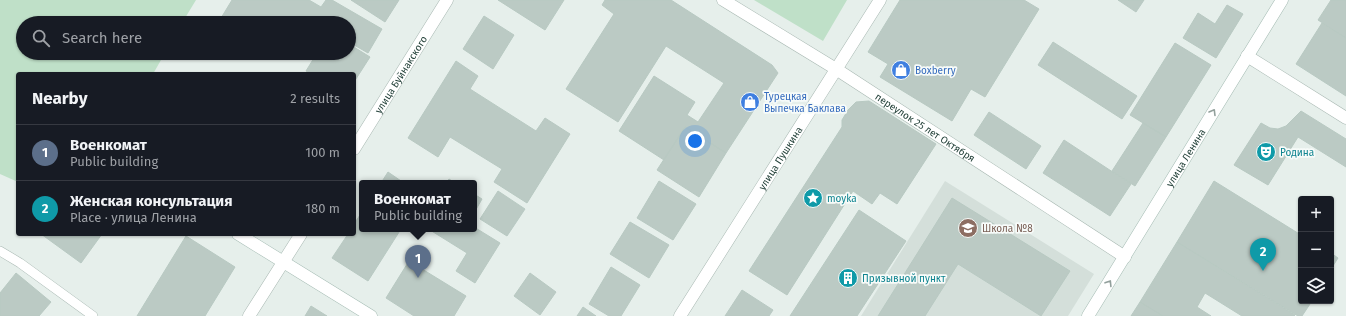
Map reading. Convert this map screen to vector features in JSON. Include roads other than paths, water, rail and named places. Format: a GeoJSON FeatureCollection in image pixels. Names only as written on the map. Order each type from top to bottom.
{"type":"FeatureCollection","features":[{"type":"Feature","properties":{"kind":"street","name":"улица Буйнакского"},"geometry":{"type":"LineString","coordinates":[[356,146],[447,0]]}},
{"type":"Feature","properties":{"kind":"street","name":"переулок 25 лет Октября"},"geometry":{"type":"LineString","coordinates":[[723,0],[836,69],[1126,257]]}},
{"type":"Feature","properties":{"kind":"street","name":"улица Пушкина"},"geometry":{"type":"LineString","coordinates":[[680,316],[880,0]]}},
{"type":"Feature","properties":{"kind":"street","name":"улица Ленина"},"geometry":{"type":"LineString","coordinates":[[1088,316],[1126,257],[1282,0]]}},
{"type":"Feature","properties":{"kind":"street"},"geometry":{"type":"LineString","coordinates":[[1247,56],[1346,118]]}},
{"type":"Feature","properties":{"kind":"street"},"geometry":{"type":"LineString","coordinates":[[241,236],[371,316]]}},
{"type":"Feature","properties":{"kind":"street"},"geometry":{"type":"LineString","coordinates":[[249,316],[300,236]]}},
{"type":"Feature","properties":{"kind":"lane"},"geometry":{"type":"LineString","coordinates":[[0,251],[20,263],[93,316]]}},
{"type":"Feature","properties":{"kind":"place","name":"Boxberry"},"geometry":{"type":"Point","coordinates":[901,70]}},
{"type":"Feature","properties":{"kind":"place","name":"Турецкая Выпечка Баклава"},"geometry":{"type":"Point","coordinates":[750,102]}},
{"type":"Feature","properties":{"kind":"place","name":"Родина"},"geometry":{"type":"Point","coordinates":[1266,152]}},
{"type":"Feature","properties":{"kind":"place","name":"moyka"},"geometry":{"type":"Point","coordinates":[813,198]}},
{"type":"Feature","properties":{"kind":"place","name":"Школа №8"},"geometry":{"type":"Point","coordinates":[968,228]}},
{"type":"Feature","properties":{"kind":"place","name":"Женская консультация"},"geometry":{"type":"Point","coordinates":[1263,271]}},
{"type":"Feature","properties":{"kind":"place","name":"Военкомат"},"geometry":{"type":"Point","coordinates":[418,278]}},
{"type":"Feature","properties":{"kind":"place","name":"Призывной пункт"},"geometry":{"type":"Point","coordinates":[848,278]}}]}
